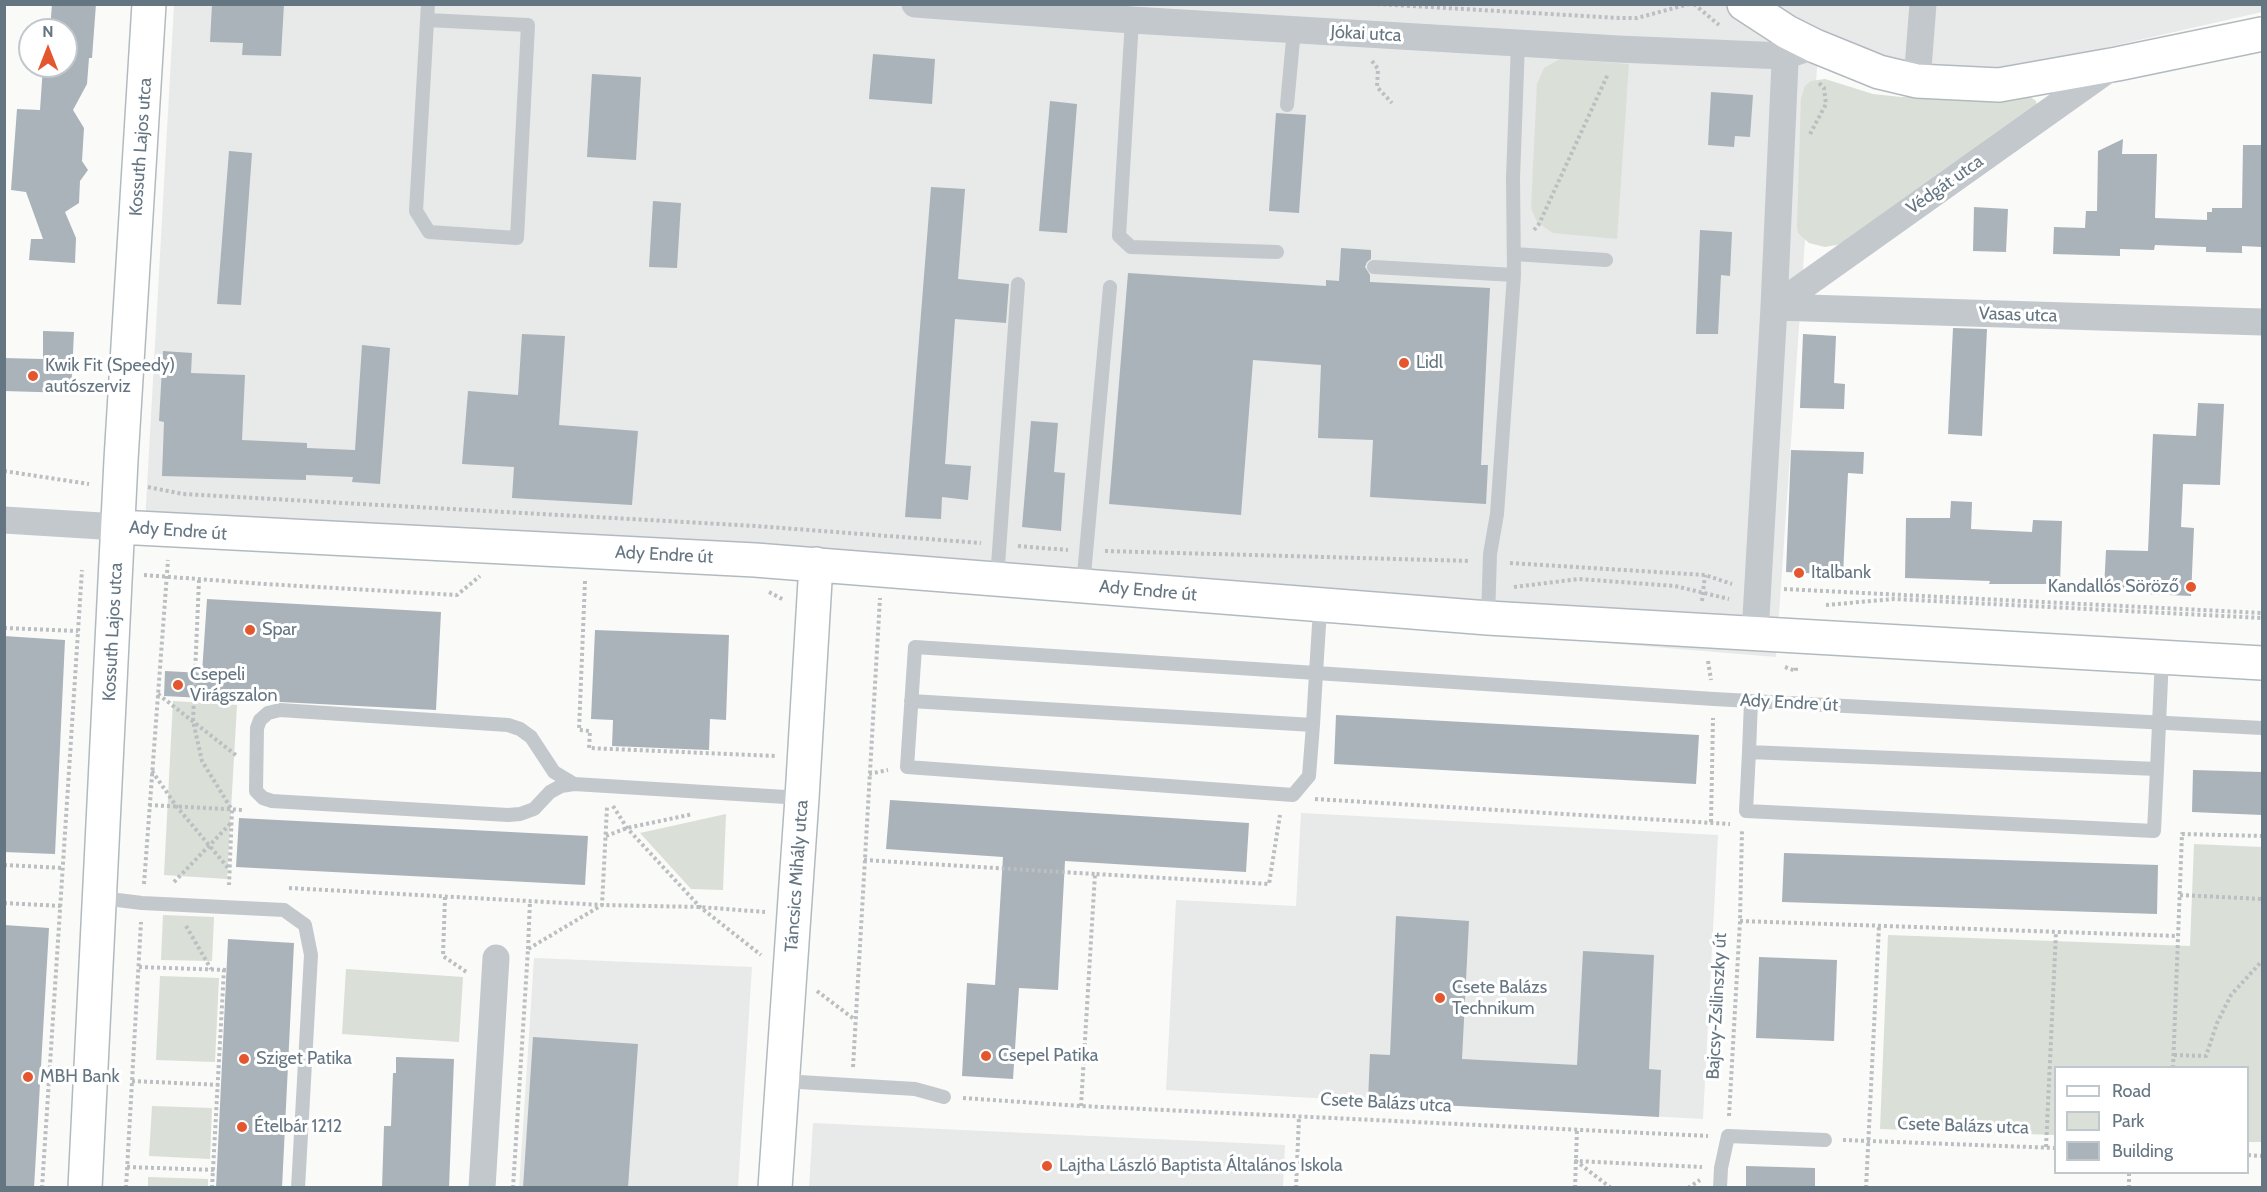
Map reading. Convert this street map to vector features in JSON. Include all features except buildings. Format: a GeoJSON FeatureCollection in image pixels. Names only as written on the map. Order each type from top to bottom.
{"type":"FeatureCollection","features":[{"type":"Feature","properties":{"kind":"street","name":"Kossuth Lajos utca"},"geometry":{"type":"LineString","coordinates":[[85,1188],[118,527],[134,486],[149,4]]}},
{"type":"Feature","properties":{"kind":"street","name":"Jókai utca"},"geometry":{"type":"LineString","coordinates":[[915,4],[1132,20],[1618,49],[1795,45]]}},
{"type":"Feature","properties":{"kind":"street","name":"Védgát utca"},"geometry":{"type":"LineString","coordinates":[[1744,4],[1795,45],[1879,72],[1917,81],[1999,85],[2117,64],[2262,34]]}},
{"type":"Feature","properties":{"kind":"street"},"geometry":{"type":"LineString","coordinates":[[1917,81],[1927,7]]}},
{"type":"Feature","properties":{"kind":"street"},"geometry":{"type":"LineString","coordinates":[[1756,608],[1785,100],[1795,45]]}},
{"type":"Feature","properties":{"kind":"street","name":"Védgát utca"},"geometry":{"type":"LineString","coordinates":[[1774,307],[2117,64]]}},
{"type":"Feature","properties":{"kind":"street","name":"Vasas utca"},"geometry":{"type":"LineString","coordinates":[[1774,307],[2262,322]]}},
{"type":"Feature","properties":{"kind":"street","name":"Ady Endre út"},"geometry":{"type":"LineString","coordinates":[[4,520],[816,564],[1322,606],[1488,602],[1756,608],[2162,657],[2262,663]]}},
{"type":"Feature","properties":{"kind":"street","name":"Táncsics Mihály utca"},"geometry":{"type":"LineString","coordinates":[[775,1188],[816,564]]}},
{"type":"Feature","properties":{"kind":"street"},"geometry":{"type":"LineString","coordinates":[[482,1188],[496,958]]}},
{"type":"Feature","properties":{"kind":"lane"},"geometry":{"type":"LineString","coordinates":[[427,20],[528,25],[517,238],[429,232],[416,211],[427,20],[428,4]]}},
{"type":"Feature","properties":{"kind":"lane"},"geometry":{"type":"LineString","coordinates":[[1132,20],[1119,236],[1131,247],[1277,252]]}},
{"type":"Feature","properties":{"kind":"lane"},"geometry":{"type":"LineString","coordinates":[[1287,105],[1294,29]]}},
{"type":"Feature","properties":{"kind":"lane"},"geometry":{"type":"LineString","coordinates":[[1488,602],[1489,561],[1497,514],[1514,275],[1512,178],[1518,43]]}},
{"type":"Feature","properties":{"kind":"lane"},"geometry":{"type":"LineString","coordinates":[[1514,254],[1606,260]]}},
{"type":"Feature","properties":{"kind":"lane"},"geometry":{"type":"LineString","coordinates":[[1374,267],[1514,275]]}},
{"type":"Feature","properties":{"kind":"lane"},"geometry":{"type":"LineString","coordinates":[[997,579],[1018,284]]}},
{"type":"Feature","properties":{"kind":"lane"},"geometry":{"type":"LineString","coordinates":[[1083,586],[1110,287]]}},
{"type":"Feature","properties":{"kind":"lane"},"geometry":{"type":"LineString","coordinates":[[1293,795],[1309,776],[1322,606]]}},
{"type":"Feature","properties":{"kind":"lane","name":"Ady Endre út"},"geometry":{"type":"LineString","coordinates":[[1293,795],[907,767],[915,647],[1714,699],[2262,728]]}},
{"type":"Feature","properties":{"kind":"lane"},"geometry":{"type":"LineString","coordinates":[[1751,701],[1746,811],[2154,831],[2162,657]]}},
{"type":"Feature","properties":{"kind":"lane"},"geometry":{"type":"LineString","coordinates":[[911,701],[1313,725]]}},
{"type":"Feature","properties":{"kind":"lane"},"geometry":{"type":"LineString","coordinates":[[574,784],[554,772],[531,737],[520,729],[508,725],[280,710],[268,713],[260,720],[257,728],[256,791],[263,798],[272,801],[508,815],[534,809],[550,792],[561,786],[574,784],[802,798]]}},
{"type":"Feature","properties":{"kind":"lane"},"geometry":{"type":"LineString","coordinates":[[1749,752],[2157,769]]}},
{"type":"Feature","properties":{"kind":"lane"},"geometry":{"type":"LineString","coordinates":[[101,898],[142,903],[284,910],[305,925],[310,955],[298,1188]]}},
{"type":"Feature","properties":{"kind":"lane"},"geometry":{"type":"LineString","coordinates":[[783,1081],[915,1089],[944,1097]]}},
{"type":"Feature","properties":{"kind":"lane"},"geometry":{"type":"LineString","coordinates":[[1720,1188],[1721,1168],[1728,1136],[1826,1140]]}},
{"type":"Feature","properties":{"kind":"path"},"geometry":{"type":"LineString","coordinates":[[1377,4],[1619,18],[1636,18],[1689,4]]}},
{"type":"Feature","properties":{"kind":"path"},"geometry":{"type":"LineString","coordinates":[[1514,254],[1539,224],[1618,49],[1619,18]]}},
{"type":"Feature","properties":{"kind":"path"},"geometry":{"type":"LineString","coordinates":[[1365,33],[1364,50],[1378,69],[1377,87],[1392,103]]}},
{"type":"Feature","properties":{"kind":"path"},"geometry":{"type":"LineString","coordinates":[[4,471],[83,483],[134,486],[183,494],[756,526],[1086,551],[1489,561],[1705,575],[1737,585],[1756,608]]}},
{"type":"Feature","properties":{"kind":"path"},"geometry":{"type":"LineString","coordinates":[[166,576],[199,580],[457,595],[489,569]]}},
{"type":"Feature","properties":{"kind":"path"},"geometry":{"type":"LineString","coordinates":[[42,1188],[82,570]]}},
{"type":"Feature","properties":{"kind":"path"},"geometry":{"type":"LineString","coordinates":[[585,575],[579,730],[590,731],[590,748],[777,756]]}},
{"type":"Feature","properties":{"kind":"path"},"geometry":{"type":"LineString","coordinates":[[1703,591],[1705,575]]}},
{"type":"Feature","properties":{"kind":"path"},"geometry":{"type":"LineString","coordinates":[[1488,602],[1512,587],[1579,579],[1675,586],[1703,591],[1756,608],[2262,613]]}},
{"type":"Feature","properties":{"kind":"path"},"geometry":{"type":"LineString","coordinates":[[199,580],[193,721],[202,761],[232,810],[229,885]]}},
{"type":"Feature","properties":{"kind":"path"},"geometry":{"type":"LineString","coordinates":[[852,1085],[880,594]]}},
{"type":"Feature","properties":{"kind":"path"},"geometry":{"type":"LineString","coordinates":[[1819,606],[1894,599],[2262,618]]}},
{"type":"Feature","properties":{"kind":"path"},"geometry":{"type":"LineString","coordinates":[[4,627],[78,631]]}},
{"type":"Feature","properties":{"kind":"path"},"geometry":{"type":"LineString","coordinates":[[157,693],[255,770]]}},
{"type":"Feature","properties":{"kind":"path"},"geometry":{"type":"LineString","coordinates":[[1711,822],[1714,699]]}},
{"type":"Feature","properties":{"kind":"path"},"geometry":{"type":"LineString","coordinates":[[152,770],[177,807],[229,870]]}},
{"type":"Feature","properties":{"kind":"path"},"geometry":{"type":"LineString","coordinates":[[864,860],[1269,884],[1279,816],[1293,795],[1321,800],[1731,824]]}},
{"type":"Feature","properties":{"kind":"path"},"geometry":{"type":"LineString","coordinates":[[602,905],[607,797],[627,828],[700,907],[764,957]]}},
{"type":"Feature","properties":{"kind":"path"},"geometry":{"type":"LineString","coordinates":[[606,836],[627,828],[694,814]]}},
{"type":"Feature","properties":{"kind":"path"},"geometry":{"type":"LineString","coordinates":[[174,882],[232,821]]}},
{"type":"Feature","properties":{"kind":"path","name":"Bajcsy-Zsilinszky út"},"geometry":{"type":"LineString","coordinates":[[1728,1136],[1740,921],[1742,825]]}},
{"type":"Feature","properties":{"kind":"path"},"geometry":{"type":"LineString","coordinates":[[2173,1066],[2182,834],[2262,836]]}},
{"type":"Feature","properties":{"kind":"path"},"geometry":{"type":"LineString","coordinates":[[4,865],[63,868]]}},
{"type":"Feature","properties":{"kind":"path"},"geometry":{"type":"LineString","coordinates":[[1081,1106],[1095,874]]}},
{"type":"Feature","properties":{"kind":"path"},"geometry":{"type":"LineString","coordinates":[[144,880],[152,881]]}},
{"type":"Feature","properties":{"kind":"path"},"geometry":{"type":"LineString","coordinates":[[167,882],[185,882]]}},
{"type":"Feature","properties":{"kind":"path"},"geometry":{"type":"LineString","coordinates":[[218,884],[240,886]]}},
{"type":"Feature","properties":{"kind":"path"},"geometry":{"type":"LineString","coordinates":[[286,888],[768,912]]}},
{"type":"Feature","properties":{"kind":"path"},"geometry":{"type":"LineString","coordinates":[[2180,895],[2262,899]]}},
{"type":"Feature","properties":{"kind":"path"},"geometry":{"type":"LineString","coordinates":[[446,897],[443,956],[471,974]]}},
{"type":"Feature","properties":{"kind":"path"},"geometry":{"type":"LineString","coordinates":[[513,1188],[530,901]]}},
{"type":"Feature","properties":{"kind":"path"},"geometry":{"type":"LineString","coordinates":[[4,903],[61,906]]}},
{"type":"Feature","properties":{"kind":"path"},"geometry":{"type":"LineString","coordinates":[[174,905],[211,969]]}},
{"type":"Feature","properties":{"kind":"path"},"geometry":{"type":"LineString","coordinates":[[528,950],[602,905]]}},
{"type":"Feature","properties":{"kind":"path"},"geometry":{"type":"LineString","coordinates":[[1740,921],[2178,936]]}},
{"type":"Feature","properties":{"kind":"path"},"geometry":{"type":"LineString","coordinates":[[1866,1188],[1879,926]]}},
{"type":"Feature","properties":{"kind":"path"},"geometry":{"type":"LineString","coordinates":[[2046,1148],[2056,932]]}},
{"type":"Feature","properties":{"kind":"path"},"geometry":{"type":"LineString","coordinates":[[2174,1055],[2206,1056],[2217,1023],[2231,995],[2262,961]]}},
{"type":"Feature","properties":{"kind":"path"},"geometry":{"type":"LineString","coordinates":[[139,966],[225,970],[215,1169],[212,1188]]}},
{"type":"Feature","properties":{"kind":"path"},"geometry":{"type":"LineString","coordinates":[[132,1081],[219,1085]]}},
{"type":"Feature","properties":{"kind":"path","name":"Csete Balázs utca"},"geometry":{"type":"LineString","coordinates":[[944,1097],[1299,1117],[1728,1136]]}},
{"type":"Feature","properties":{"kind":"path"},"geometry":{"type":"LineString","coordinates":[[1296,1188],[1299,1117]]}},
{"type":"Feature","properties":{"kind":"path"},"geometry":{"type":"LineString","coordinates":[[1575,1188],[1577,1130]]}},
{"type":"Feature","properties":{"kind":"path","name":"Csete Balázs utca"},"geometry":{"type":"LineString","coordinates":[[1868,1141],[2054,1148]]}},
{"type":"Feature","properties":{"kind":"path"},"geometry":{"type":"LineString","coordinates":[[1576,1161],[1721,1168]]}},
{"type":"Feature","properties":{"kind":"path"},"geometry":{"type":"LineString","coordinates":[[1576,1161],[1611,1188]]}},
{"type":"Feature","properties":{"kind":"path"},"geometry":{"type":"LineString","coordinates":[[127,1167],[215,1169]]}},
{"type":"Feature","properties":{"kind":"path"},"geometry":{"type":"LineString","coordinates":[[1688,1188],[1721,1168]]}},
{"type":"Feature","properties":{"kind":"shaded area"},"geometry":{"type":"Polygon","coordinates":[[[174,5],[2262,5],[2262,12],[1920,90],[1819,39],[1776,657],[145,523],[174,5]]]}},
{"type":"Feature","properties":{"kind":"shaded area","name":"Csete Balázs Technikum"},"geometry":{"type":"Polygon","coordinates":[[[1301,813],[1718,835],[1703,1119],[1166,1090],[1176,900],[1296,906],[1301,813]]]}},
{"type":"Feature","properties":{"kind":"shaded area"},"geometry":{"type":"Polygon","coordinates":[[[534,958],[752,967],[738,1187],[519,1188],[534,958]]]}},
{"type":"Feature","properties":{"kind":"shaded area","name":"Lajtha László Baptista Általános Iskola"},"geometry":{"type":"Polygon","coordinates":[[[813,1123],[1285,1145],[1283,1187],[809,1187],[813,1123]]]}},
{"type":"Feature","properties":{"kind":"green space"},"geometry":{"type":"Polygon","coordinates":[[[1560,59],[1629,64],[1617,239],[1553,233],[1537,222],[1531,208],[1537,84],[1544,68],[1560,59]]]}},
{"type":"Feature","properties":{"kind":"green space"},"geometry":{"type":"Polygon","coordinates":[[[1825,79],[1873,94],[1901,97],[2029,96],[2036,101],[2037,106],[1842,244],[1825,247],[1809,243],[1798,233],[1797,227],[1801,98],[1805,86],[1811,81],[1825,79]]]}},
{"type":"Feature","properties":{"kind":"green space"},"geometry":{"type":"Polygon","coordinates":[[[173,701],[237,705],[227,879],[164,875],[173,701]]]}},
{"type":"Feature","properties":{"kind":"green space"},"geometry":{"type":"Polygon","coordinates":[[[726,814],[723,890],[691,889],[640,833],[726,814]]]}},
{"type":"Feature","properties":{"kind":"green space"},"geometry":{"type":"Polygon","coordinates":[[[2194,844],[2262,847],[2262,1142],[2249,1142],[2249,1066],[2054,1066],[2054,1135],[1880,1129],[1888,935],[2190,946],[2194,844]]]}},
{"type":"Feature","properties":{"kind":"green space"},"geometry":{"type":"Polygon","coordinates":[[[163,915],[214,917],[212,961],[161,960],[163,915]]]}},
{"type":"Feature","properties":{"kind":"green space"},"geometry":{"type":"Polygon","coordinates":[[[346,969],[463,977],[459,1042],[342,1034],[346,969]]]}},
{"type":"Feature","properties":{"kind":"green space"},"geometry":{"type":"Polygon","coordinates":[[[160,976],[219,978],[215,1062],[156,1060],[160,976]]]}},
{"type":"Feature","properties":{"kind":"green space"},"geometry":{"type":"Polygon","coordinates":[[[152,1106],[212,1108],[210,1159],[149,1156],[152,1106]]]}},
{"type":"Feature","properties":{"kind":"green space"},"geometry":{"type":"Polygon","coordinates":[[[148,1177],[208,1179],[208,1187],[148,1187],[148,1177]]]}},
{"type":"Feature","properties":{"kind":"place","name":"Lidl"},"geometry":{"type":"Point","coordinates":[1404,363]}},
{"type":"Feature","properties":{"kind":"place","name":"Kwik Fit (Speedy) autószerviz"},"geometry":{"type":"Point","coordinates":[33,376]}},
{"type":"Feature","properties":{"kind":"place","name":"Italbank"},"geometry":{"type":"Point","coordinates":[1799,573]}},
{"type":"Feature","properties":{"kind":"place","name":"Kandallós Söröző"},"geometry":{"type":"Point","coordinates":[2191,587]}},
{"type":"Feature","properties":{"kind":"place","name":"Spar"},"geometry":{"type":"Point","coordinates":[250,630]}},
{"type":"Feature","properties":{"kind":"place","name":"Csepeli Virágszalon"},"geometry":{"type":"Point","coordinates":[178,685]}},
{"type":"Feature","properties":{"kind":"place","name":"Csete Balázs Technikum"},"geometry":{"type":"Point","coordinates":[1440,998]}},
{"type":"Feature","properties":{"kind":"place","name":"Csepel Patika"},"geometry":{"type":"Point","coordinates":[986,1056]}},
{"type":"Feature","properties":{"kind":"place","name":"Sziget Patika"},"geometry":{"type":"Point","coordinates":[244,1059]}},
{"type":"Feature","properties":{"kind":"place","name":"MBH Bank"},"geometry":{"type":"Point","coordinates":[28,1077]}},
{"type":"Feature","properties":{"kind":"place","name":"Ételbár 1212"},"geometry":{"type":"Point","coordinates":[242,1127]}},
{"type":"Feature","properties":{"kind":"place","name":"Lajtha László Baptista Általános Iskola"},"geometry":{"type":"Point","coordinates":[1047,1166]}}]}
